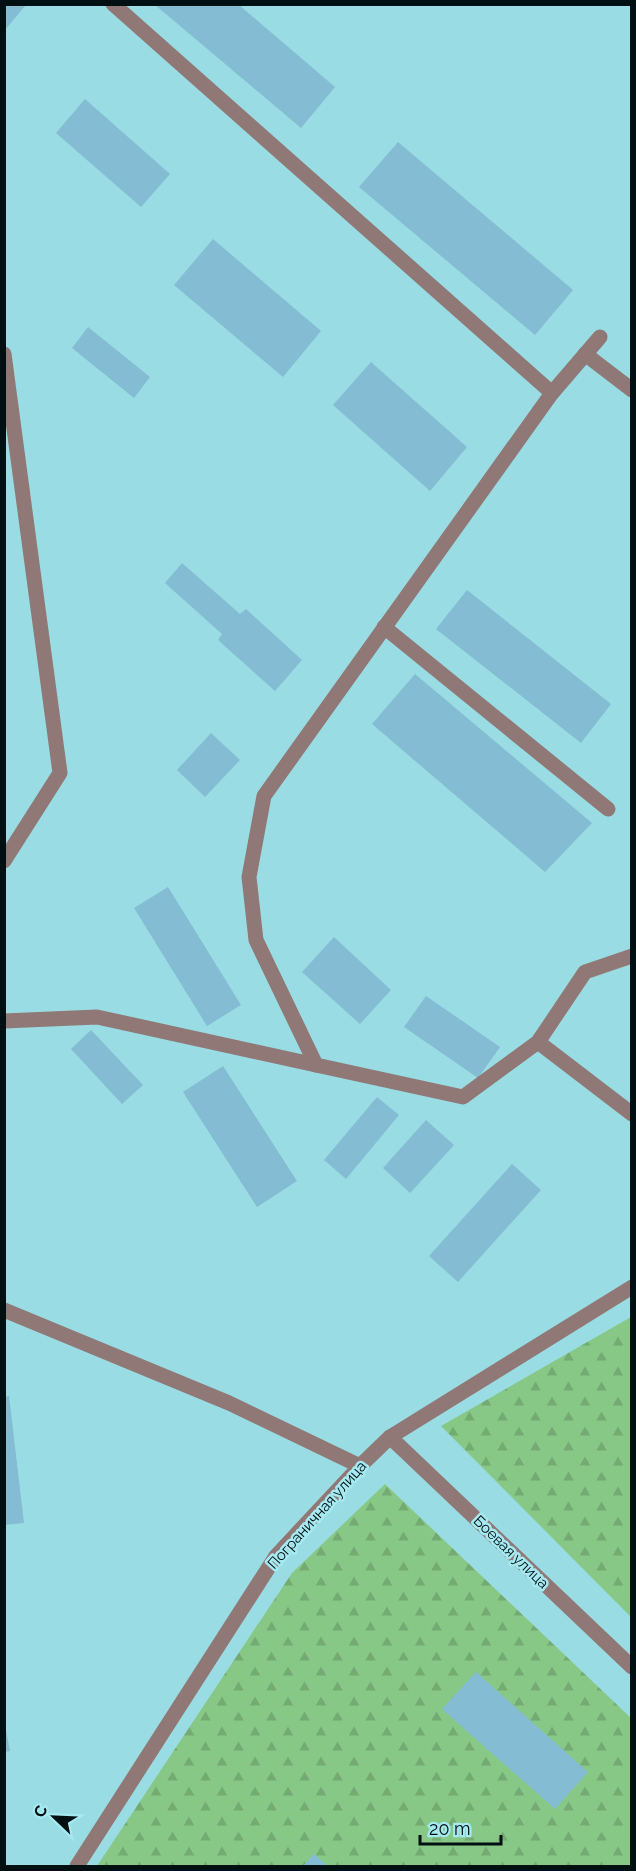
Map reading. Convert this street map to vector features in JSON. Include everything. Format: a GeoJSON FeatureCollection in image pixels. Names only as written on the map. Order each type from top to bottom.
{"type":"FeatureCollection","features":[{"type":"Feature","properties":{"kind":"street"},"geometry":{"type":"LineString","coordinates":[[113,4],[552,393]]}},
{"type":"Feature","properties":{"kind":"street"},"geometry":{"type":"LineString","coordinates":[[316,1065],[256,940],[249,877],[264,796],[552,393],[600,337]]}},
{"type":"Feature","properties":{"kind":"street"},"geometry":{"type":"LineString","coordinates":[[4,354],[60,773],[4,861]]}},
{"type":"Feature","properties":{"kind":"street"},"geometry":{"type":"LineString","coordinates":[[585,354],[632,390]]}},
{"type":"Feature","properties":{"kind":"street"},"geometry":{"type":"LineString","coordinates":[[384,627],[608,809]]}},
{"type":"Feature","properties":{"kind":"street"},"geometry":{"type":"LineString","coordinates":[[4,1021],[97,1017],[463,1097],[538,1042],[585,972],[632,956]]}},
{"type":"Feature","properties":{"kind":"street"},"geometry":{"type":"LineString","coordinates":[[538,1042],[632,1114]]}},
{"type":"Feature","properties":{"kind":"street","name":"Пограничная улица"},"geometry":{"type":"LineString","coordinates":[[78,1866],[276,1556],[360,1466],[390,1437],[632,1287]]}},
{"type":"Feature","properties":{"kind":"street"},"geometry":{"type":"LineString","coordinates":[[4,1311],[229,1403],[360,1466]]}},
{"type":"Feature","properties":{"kind":"street","name":"Боевая улица"},"geometry":{"type":"LineString","coordinates":[[390,1437],[632,1667]]}},
{"type":"Feature","properties":{"kind":"green space"},"geometry":{"type":"Polygon","coordinates":[[[631,1317],[631,1617],[441,1426],[631,1317]]]}},
{"type":"Feature","properties":{"kind":"green space"},"geometry":{"type":"Polygon","coordinates":[[[385,1484],[631,1718],[631,1866],[97,1866],[292,1573],[385,1484]]]}},
{"type":"Feature","properties":{"kind":"building"},"geometry":{"type":"Polygon","coordinates":[[[4,4],[23,4],[25,6],[4,31],[4,4]]]}},
{"type":"Feature","properties":{"kind":"building"},"geometry":{"type":"Polygon","coordinates":[[[154,4],[238,4],[335,87],[301,128],[154,4]]]}},
{"type":"Feature","properties":{"kind":"building"},"geometry":{"type":"Polygon","coordinates":[[[85,99],[170,174],[141,207],[56,133],[85,99]]]}},
{"type":"Feature","properties":{"kind":"building"},"geometry":{"type":"Polygon","coordinates":[[[398,142],[573,290],[535,335],[359,187],[398,142]]]}},
{"type":"Feature","properties":{"kind":"building"},"geometry":{"type":"Polygon","coordinates":[[[213,239],[321,331],[283,377],[174,285],[213,239]]]}},
{"type":"Feature","properties":{"kind":"building"},"geometry":{"type":"Polygon","coordinates":[[[88,327],[150,377],[134,398],[72,348],[88,327]]]}},
{"type":"Feature","properties":{"kind":"building"},"geometry":{"type":"Polygon","coordinates":[[[371,362],[467,447],[430,491],[333,405],[371,362]]]}},
{"type":"Feature","properties":{"kind":"building"},"geometry":{"type":"Polygon","coordinates":[[[182,563],[240,614],[246,609],[302,660],[275,691],[218,640],[222,634],[165,583],[182,563]]]}},
{"type":"Feature","properties":{"kind":"building"},"geometry":{"type":"Polygon","coordinates":[[[467,590],[611,704],[581,743],[436,629],[467,590]]]}},
{"type":"Feature","properties":{"kind":"building"},"geometry":{"type":"Polygon","coordinates":[[[415,674],[592,823],[545,872],[372,724],[415,674]]]}},
{"type":"Feature","properties":{"kind":"building"},"geometry":{"type":"Polygon","coordinates":[[[211,733],[240,760],[205,797],[177,770],[211,733]]]}},
{"type":"Feature","properties":{"kind":"building"},"geometry":{"type":"Polygon","coordinates":[[[168,887],[241,1005],[207,1026],[134,908],[168,887]]]}},
{"type":"Feature","properties":{"kind":"building"},"geometry":{"type":"Polygon","coordinates":[[[334,937],[391,990],[360,1024],[302,972],[334,937]]]}},
{"type":"Feature","properties":{"kind":"building"},"geometry":{"type":"Polygon","coordinates":[[[426,996],[500,1047],[478,1078],[404,1027],[426,996]]]}},
{"type":"Feature","properties":{"kind":"building"},"geometry":{"type":"Polygon","coordinates":[[[91,1030],[143,1085],[122,1104],[71,1049],[91,1030]]]}},
{"type":"Feature","properties":{"kind":"building"},"geometry":{"type":"Polygon","coordinates":[[[223,1066],[297,1181],[257,1207],[183,1092],[223,1066]]]}},
{"type":"Feature","properties":{"kind":"building"},"geometry":{"type":"Polygon","coordinates":[[[377,1097],[399,1115],[346,1179],[324,1160],[377,1097]]]}},
{"type":"Feature","properties":{"kind":"building"},"geometry":{"type":"Polygon","coordinates":[[[426,1120],[454,1145],[410,1193],[383,1168],[426,1120]]]}},
{"type":"Feature","properties":{"kind":"building"},"geometry":{"type":"Polygon","coordinates":[[[512,1164],[541,1190],[458,1282],[429,1256],[512,1164]]]}},
{"type":"Feature","properties":{"kind":"building"},"geometry":{"type":"Polygon","coordinates":[[[9,1396],[24,1523],[4,1525],[4,1397],[9,1396]]]}},
{"type":"Feature","properties":{"kind":"building"},"geometry":{"type":"Polygon","coordinates":[[[476,1672],[588,1772],[555,1809],[442,1709],[476,1672]]]}},
{"type":"Feature","properties":{"kind":"building"},"geometry":{"type":"Polygon","coordinates":[[[4,1720],[10,1751],[4,1752],[4,1720]]]}},
{"type":"Feature","properties":{"kind":"building"},"geometry":{"type":"Polygon","coordinates":[[[314,1854],[328,1866],[303,1866],[314,1854]]]}}]}
